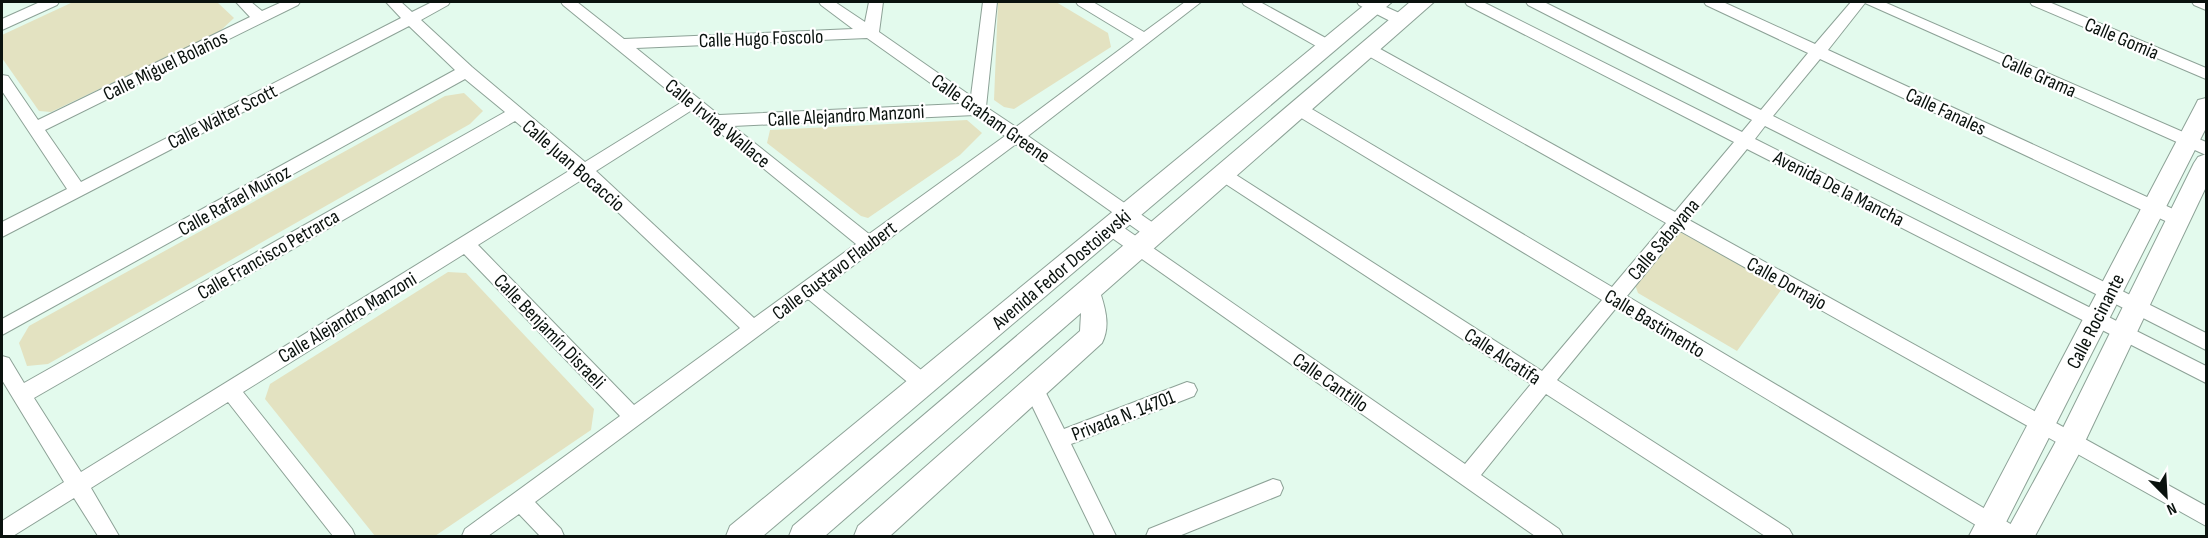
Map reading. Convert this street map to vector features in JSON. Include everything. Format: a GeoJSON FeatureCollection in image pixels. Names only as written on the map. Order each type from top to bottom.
{"type":"FeatureCollection","features":[{"type":"Feature","properties":{"kind":"main road","name":"Avenida Fedor Dostoievski"},"geometry":{"type":"LineString","coordinates":[[804,537],[1423,2]]}},
{"type":"Feature","properties":{"kind":"main road","name":"Avenida Fedor Dostoievski"},"geometry":{"type":"LineString","coordinates":[[741,537],[1328,46],[1373,3]]}},
{"type":"Feature","properties":{"kind":"main road","name":"Calle Rocinante"},"geometry":{"type":"LineString","coordinates":[[1995,532],[2042,425],[2109,294],[2154,208],[2197,145],[2206,106]]}},
{"type":"Feature","properties":{"kind":"main road","name":"Calle Rocinante"},"geometry":{"type":"LineString","coordinates":[[2019,537],[2071,441],[2123,333],[2138,308],[2206,163]]}},
{"type":"Feature","properties":{"kind":"main road"},"geometry":{"type":"LineString","coordinates":[[868,537],[1093,335],[1094,313],[1087,292]]}},
{"type":"Feature","properties":{"kind":"street"},"geometry":{"type":"LineString","coordinates":[[2,25],[52,2]]}},
{"type":"Feature","properties":{"kind":"street"},"geometry":{"type":"LineString","coordinates":[[243,2],[260,18]]}},
{"type":"Feature","properties":{"kind":"street","name":"Calle Miguel Bolaños"},"geometry":{"type":"LineString","coordinates":[[36,128],[293,2]]}},
{"type":"Feature","properties":{"kind":"street","name":"Calle Juan Bocaccio"},"geometry":{"type":"LineString","coordinates":[[393,2],[514,114],[585,171],[754,330]]}},
{"type":"Feature","properties":{"kind":"street","name":"Calle Walter Scott"},"geometry":{"type":"LineString","coordinates":[[2,230],[443,2]]}},
{"type":"Feature","properties":{"kind":"street","name":"Calle Irving Wallace"},"geometry":{"type":"LineString","coordinates":[[568,2],[869,244]]}},
{"type":"Feature","properties":{"kind":"street","name":"Calle Graham Greene"},"geometry":{"type":"LineString","coordinates":[[826,2],[1016,136],[1119,221]]}},
{"type":"Feature","properties":{"kind":"street"},"geometry":{"type":"LineString","coordinates":[[871,33],[876,2]]}},
{"type":"Feature","properties":{"kind":"street"},"geometry":{"type":"LineString","coordinates":[[978,109],[990,2]]}},
{"type":"Feature","properties":{"kind":"street"},"geometry":{"type":"LineString","coordinates":[[1083,2],[1143,38]]}},
{"type":"Feature","properties":{"kind":"street","name":"Calle Gustavo Flaubert"},"geometry":{"type":"LineString","coordinates":[[472,537],[1194,2]]}},
{"type":"Feature","properties":{"kind":"street"},"geometry":{"type":"LineString","coordinates":[[1249,2],[1328,46]]}},
{"type":"Feature","properties":{"kind":"street","name":"Avenida De la Mancha"},"geometry":{"type":"LineString","coordinates":[[1472,2],[2206,375]]}},
{"type":"Feature","properties":{"kind":"street","name":"Avenida De la Mancha"},"geometry":{"type":"LineString","coordinates":[[1533,2],[2206,342]]}},
{"type":"Feature","properties":{"kind":"street","name":"Calle Fanales"},"geometry":{"type":"LineString","coordinates":[[1712,2],[2180,220]]}},
{"type":"Feature","properties":{"kind":"street","name":"Calle Sabayana"},"geometry":{"type":"LineString","coordinates":[[1466,477],[1859,2]]}},
{"type":"Feature","properties":{"kind":"street","name":"Calle Grama"},"geometry":{"type":"LineString","coordinates":[[1872,2],[2197,145]]}},
{"type":"Feature","properties":{"kind":"street","name":"Calle Gomia"},"geometry":{"type":"LineString","coordinates":[[2037,2],[2206,74]]}},
{"type":"Feature","properties":{"kind":"street"},"geometry":{"type":"LineString","coordinates":[[2199,2],[2206,4]]}},
{"type":"Feature","properties":{"kind":"street"},"geometry":{"type":"LineString","coordinates":[[1373,3],[1401,20]]}},
{"type":"Feature","properties":{"kind":"street","name":"Calle Hugo Foscolo"},"geometry":{"type":"LineString","coordinates":[[620,44],[871,33]]}},
{"type":"Feature","properties":{"kind":"street","name":"Calle Dornajo"},"geometry":{"type":"LineString","coordinates":[[1368,49],[2206,517]]}},
{"type":"Feature","properties":{"kind":"street","name":"Calle Rafael Muñoz"},"geometry":{"type":"LineString","coordinates":[[2,328],[466,71]]}},
{"type":"Feature","properties":{"kind":"street"},"geometry":{"type":"LineString","coordinates":[[2,80],[78,191]]}},
{"type":"Feature","properties":{"kind":"street","name":"Calle Alejandro Manzoni"},"geometry":{"type":"LineString","coordinates":[[2,532],[76,483],[692,103]]}},
{"type":"Feature","properties":{"kind":"street","name":"Calle Alejandro Manzoni"},"geometry":{"type":"LineString","coordinates":[[714,121],[978,109]]}},
{"type":"Feature","properties":{"kind":"street","name":"Calle Bastimento"},"geometry":{"type":"LineString","coordinates":[[1299,109],[1614,298],[1995,532]]}},
{"type":"Feature","properties":{"kind":"street","name":"Calle Francisco Petrarca"},"geometry":{"type":"LineString","coordinates":[[21,395],[514,114]]}},
{"type":"Feature","properties":{"kind":"street","name":"Calle Alcatifa"},"geometry":{"type":"LineString","coordinates":[[1224,175],[1782,537]]}},
{"type":"Feature","properties":{"kind":"street","name":"Calle Cantillo"},"geometry":{"type":"LineString","coordinates":[[1119,221],[1148,240],[1466,477],[1552,537]]}},
{"type":"Feature","properties":{"kind":"street","name":"Calle Benjamín Disraeli"},"geometry":{"type":"LineString","coordinates":[[466,244],[633,417]]}},
{"type":"Feature","properties":{"kind":"street"},"geometry":{"type":"LineString","coordinates":[[809,289],[924,384]]}},
{"type":"Feature","properties":{"kind":"street"},"geometry":{"type":"LineString","coordinates":[[2,364],[109,537]]}},
{"type":"Feature","properties":{"kind":"street"},"geometry":{"type":"LineString","coordinates":[[1033,387],[1106,537]]}},
{"type":"Feature","properties":{"kind":"street"},"geometry":{"type":"LineString","coordinates":[[229,389],[345,537]]}},
{"type":"Feature","properties":{"kind":"street","name":"Privada N. 14701"},"geometry":{"type":"LineString","coordinates":[[1058,440],[1187,390]]}},
{"type":"Feature","properties":{"kind":"street"},"geometry":{"type":"LineString","coordinates":[[1156,537],[1273,488]]}},
{"type":"Feature","properties":{"kind":"street"},"geometry":{"type":"LineString","coordinates":[[520,501],[554,537]]}},
{"type":"Feature","properties":{"kind":"green space"},"geometry":{"type":"Polygon","coordinates":[[[73,2],[217,2],[234,18],[219,32],[51,112],[39,111],[2,58],[2,35],[73,2]]]}},
{"type":"Feature","properties":{"kind":"green space"},"geometry":{"type":"Polygon","coordinates":[[[998,2],[1056,2],[1108,33],[1111,47],[1014,109],[1004,107],[994,100],[998,2]]]}},
{"type":"Feature","properties":{"kind":"green space"},"geometry":{"type":"Polygon","coordinates":[[[464,93],[483,111],[470,124],[48,364],[27,366],[19,343],[29,326],[445,96],[464,93]]]}},
{"type":"Feature","properties":{"kind":"green space"},"geometry":{"type":"Polygon","coordinates":[[[967,120],[982,133],[960,155],[868,218],[861,216],[767,143],[770,130],[967,120]]]}},
{"type":"Feature","properties":{"kind":"green space"},"geometry":{"type":"Polygon","coordinates":[[[1687,232],[1784,286],[1737,351],[1638,293],[1635,285],[1680,233],[1687,232]]]}},
{"type":"Feature","properties":{"kind":"green space"},"geometry":{"type":"Polygon","coordinates":[[[448,272],[466,273],[594,409],[591,430],[435,536],[375,536],[265,399],[270,384],[448,272]]]}}]}
